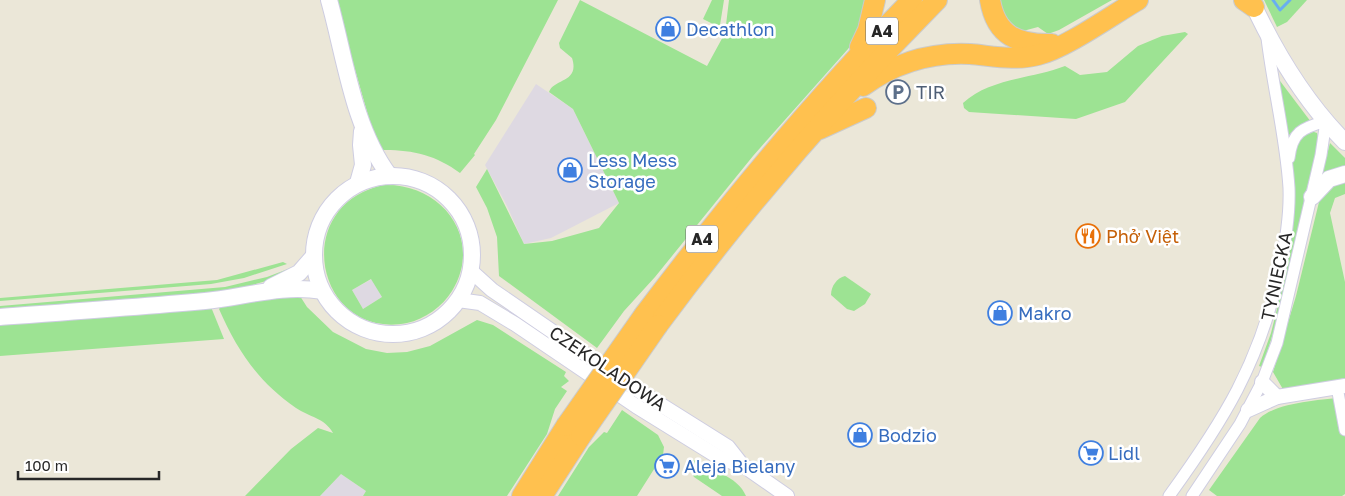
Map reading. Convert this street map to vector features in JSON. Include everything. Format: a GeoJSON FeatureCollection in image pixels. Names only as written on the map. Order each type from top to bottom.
{"type":"FeatureCollection","features":[{"type":"Feature","properties":{"kind":"highway"},"geometry":{"type":"LineString","coordinates":[[852,62],[868,30],[875,0]]}},
{"type":"Feature","properties":{"kind":"highway","name":"А4"},"geometry":{"type":"LineString","coordinates":[[852,62],[912,0]]}},
{"type":"Feature","properties":{"kind":"highway","name":"A4"},"geometry":{"type":"LineString","coordinates":[[651,320],[829,114],[937,0]]}},
{"type":"Feature","properties":{"kind":"highway"},"geometry":{"type":"LineString","coordinates":[[990,0],[999,25],[1018,40],[1037,45],[1071,40]]}},
{"type":"Feature","properties":{"kind":"highway"},"geometry":{"type":"LineString","coordinates":[[829,114],[866,84],[910,61],[950,54],[1006,58],[1030,57],[1051,51],[1138,0]]}},
{"type":"Feature","properties":{"kind":"highway","name":"A4"},"geometry":{"type":"LineString","coordinates":[[522,496],[574,431],[763,164],[852,62]]}},
{"type":"Feature","properties":{"kind":"highway"},"geometry":{"type":"LineString","coordinates":[[812,134],[866,108]]}},
{"type":"Feature","properties":{"kind":"highway","name":"A4"},"geometry":{"type":"LineString","coordinates":[[542,496],[574,431]]}},
{"type":"Feature","properties":{"kind":"main road"},"geometry":{"type":"LineString","coordinates":[[329,0],[363,129],[378,159],[390,175]]}},
{"type":"Feature","properties":{"kind":"main road"},"geometry":{"type":"LineString","coordinates":[[1251,2],[1298,86],[1345,142]]}},
{"type":"Feature","properties":{"kind":"main road"},"geometry":{"type":"LineString","coordinates":[[358,183],[363,165],[361,145],[363,129]]}},
{"type":"Feature","properties":{"kind":"main road"},"geometry":{"type":"LineString","coordinates":[[1312,197],[1329,179],[1345,174]]}},
{"type":"Feature","properties":{"kind":"main road"},"geometry":{"type":"LineString","coordinates":[[390,175],[419,179],[436,187],[449,198],[462,216],[470,236],[473,258],[471,271],[458,300],[445,315],[424,328],[405,333],[386,334],[373,332],[349,321],[329,303],[317,279],[313,257],[316,238],[326,212],[343,193],[358,183],[374,177],[390,175]]}},
{"type":"Feature","properties":{"kind":"main road"},"geometry":{"type":"LineString","coordinates":[[266,291],[299,273],[313,257]]}},
{"type":"Feature","properties":{"kind":"main road"},"geometry":{"type":"LineString","coordinates":[[0,317],[207,301],[266,291],[301,288],[322,291]]}},
{"type":"Feature","properties":{"kind":"street","name":"TYNIECKA"},"geometry":{"type":"LineString","coordinates":[[1169,496],[1223,418],[1250,367],[1263,335],[1284,251],[1288,210],[1287,167],[1266,31]]}},
{"type":"Feature","properties":{"kind":"street","name":"TYNIECKA"},"geometry":{"type":"LineString","coordinates":[[1192,496],[1231,440],[1262,382],[1284,318],[1312,197],[1326,121]]}},
{"type":"Feature","properties":{"kind":"street"},"geometry":{"type":"LineString","coordinates":[[1287,167],[1290,145],[1298,133],[1305,128],[1326,121]]}},
{"type":"Feature","properties":{"kind":"street","name":"CZEKOLADOWA"},"geometry":{"type":"LineString","coordinates":[[471,271],[492,290],[642,393],[728,447],[744,466],[787,496]]}},
{"type":"Feature","properties":{"kind":"street","name":"CZEKOLADOWA"},"geometry":{"type":"LineString","coordinates":[[458,300],[480,303],[532,334],[720,458],[744,466]]}},
{"type":"Feature","properties":{"kind":"street"},"geometry":{"type":"LineString","coordinates":[[1262,382],[1277,398]]}},
{"type":"Feature","properties":{"kind":"street"},"geometry":{"type":"LineString","coordinates":[[1248,410],[1277,398],[1341,386],[1345,430]]}},
{"type":"Feature","properties":{"kind":"shaded area"},"geometry":{"type":"Polygon","coordinates":[[[536,84],[573,109],[619,203],[551,238],[524,244],[507,206],[485,165],[536,84]]]}},
{"type":"Feature","properties":{"kind":"shaded area"},"geometry":{"type":"Polygon","coordinates":[[[372,279],[382,297],[363,309],[352,290],[372,279]]]}},
{"type":"Feature","properties":{"kind":"shaded area"},"geometry":{"type":"Polygon","coordinates":[[[341,474],[366,491],[363,496],[320,496],[341,474]]]}},
{"type":"Feature","properties":{"kind":"green space"},"geometry":{"type":"Polygon","coordinates":[[[335,0],[558,0],[496,120],[475,155],[460,173],[441,161],[421,154],[400,150],[378,150],[335,0]]]}},
{"type":"Feature","properties":{"kind":"green space"},"geometry":{"type":"Polygon","coordinates":[[[580,0],[707,66],[725,33],[729,0],[868,0],[854,40],[848,49],[753,156],[655,277],[624,311],[597,348],[499,276],[497,237],[487,208],[476,187],[487,169],[524,244],[552,241],[599,228],[619,203],[573,109],[549,92],[556,84],[570,76],[572,72],[574,66],[572,58],[560,48],[559,43],[580,0]]]}},
{"type":"Feature","properties":{"kind":"green space"},"geometry":{"type":"Polygon","coordinates":[[[712,0],[724,0],[720,25],[717,26],[703,19],[712,0]]]}},
{"type":"Feature","properties":{"kind":"green space"},"geometry":{"type":"Polygon","coordinates":[[[997,0],[1112,0],[1059,30],[1048,34],[1038,27],[1023,31],[1018,28],[1007,18],[997,0]]]}},
{"type":"Feature","properties":{"kind":"green space"},"geometry":{"type":"Polygon","coordinates":[[[1264,0],[1307,0],[1287,22],[1277,27],[1264,0]]]}},
{"type":"Feature","properties":{"kind":"green space"},"geometry":{"type":"Polygon","coordinates":[[[1185,32],[1188,34],[1125,102],[1076,119],[969,112],[964,108],[963,103],[974,95],[998,84],[1065,66],[1080,75],[1107,72],[1138,46],[1162,36],[1185,32]]]}},
{"type":"Feature","properties":{"kind":"green space"},"geometry":{"type":"Polygon","coordinates":[[[1277,77],[1311,122],[1290,135],[1288,134],[1277,77]]]}},
{"type":"Feature","properties":{"kind":"green space"},"geometry":{"type":"Polygon","coordinates":[[[1311,131],[1317,133],[1317,153],[1307,188],[1282,301],[1262,367],[1259,366],[1271,333],[1286,273],[1293,221],[1293,151],[1302,137],[1311,131]]]}},
{"type":"Feature","properties":{"kind":"green space"},"geometry":{"type":"Polygon","coordinates":[[[1330,143],[1345,158],[1345,168],[1322,174],[1330,143]]]}},
{"type":"Feature","properties":{"kind":"green space"},"geometry":{"type":"Polygon","coordinates":[[[1345,180],[1345,194],[1335,198],[1330,213],[1345,282],[1345,378],[1284,391],[1273,372],[1296,296],[1320,198],[1328,188],[1345,180]]]}},
{"type":"Feature","properties":{"kind":"green space"},"geometry":{"type":"Polygon","coordinates":[[[384,185],[405,187],[424,193],[439,204],[452,218],[460,234],[463,252],[461,271],[448,297],[432,312],[420,319],[407,323],[376,323],[352,312],[334,293],[325,268],[325,242],[334,218],[354,197],[384,185]],[[371,279],[352,290],[363,309],[382,297],[371,279]]]}},
{"type":"Feature","properties":{"kind":"green space"},"geometry":{"type":"Polygon","coordinates":[[[283,262],[287,264],[244,278],[211,284],[0,301],[0,298],[217,280],[283,262]]]}},
{"type":"Feature","properties":{"kind":"green space"},"geometry":{"type":"Polygon","coordinates":[[[288,269],[290,274],[229,292],[0,311],[0,306],[225,287],[267,277],[288,269]]]}},
{"type":"Feature","properties":{"kind":"green space"},"geometry":{"type":"Polygon","coordinates":[[[845,276],[871,294],[865,304],[854,311],[847,309],[831,295],[835,283],[845,276]]]}},
{"type":"Feature","properties":{"kind":"green space"},"geometry":{"type":"Polygon","coordinates":[[[290,294],[300,296],[307,307],[333,332],[366,349],[387,353],[407,352],[430,346],[477,320],[493,325],[566,372],[564,376],[569,381],[561,387],[567,391],[555,409],[547,434],[507,496],[363,496],[366,491],[341,474],[320,496],[245,496],[291,449],[318,428],[333,433],[326,424],[296,408],[270,387],[241,351],[219,309],[221,306],[290,294]]]}},
{"type":"Feature","properties":{"kind":"green space"},"geometry":{"type":"Polygon","coordinates":[[[211,307],[224,339],[0,356],[0,324],[211,307]]]}},
{"type":"Feature","properties":{"kind":"green space"},"geometry":{"type":"Polygon","coordinates":[[[1345,397],[1345,494],[1342,496],[1217,496],[1209,490],[1260,418],[1288,405],[1345,397]]]}},
{"type":"Feature","properties":{"kind":"green space"},"geometry":{"type":"Polygon","coordinates":[[[622,410],[658,435],[664,447],[663,455],[637,496],[558,496],[589,447],[604,432],[607,433],[622,410]]]}},
{"type":"Feature","properties":{"kind":"green space"},"geometry":{"type":"Polygon","coordinates":[[[692,459],[730,478],[737,483],[746,496],[722,496],[694,477],[689,469],[692,459]]]}},
{"type":"Feature","properties":{"kind":"waterway"},"geometry":{"type":"LineString","coordinates":[[1273,0],[1280,10],[1290,0]]}},
{"type":"Feature","properties":{"kind":"place","name":"Decathlon"},"geometry":{"type":"Point","coordinates":[668,29]}},
{"type":"Feature","properties":{"kind":"place","name":"TIR"},"geometry":{"type":"Point","coordinates":[898,92]}},
{"type":"Feature","properties":{"kind":"place","name":"Less Mess Storage"},"geometry":{"type":"Point","coordinates":[570,170]}},
{"type":"Feature","properties":{"kind":"place","name":"Phở Việt"},"geometry":{"type":"Point","coordinates":[1088,236]}},
{"type":"Feature","properties":{"kind":"place","name":"Makro"},"geometry":{"type":"Point","coordinates":[1000,313]}},
{"type":"Feature","properties":{"kind":"place","name":"Bodzio"},"geometry":{"type":"Point","coordinates":[860,435]}},
{"type":"Feature","properties":{"kind":"place","name":"Lidl"},"geometry":{"type":"Point","coordinates":[1091,453]}},
{"type":"Feature","properties":{"kind":"place","name":"Aleja Bielany"},"geometry":{"type":"Point","coordinates":[667,466]}}]}
